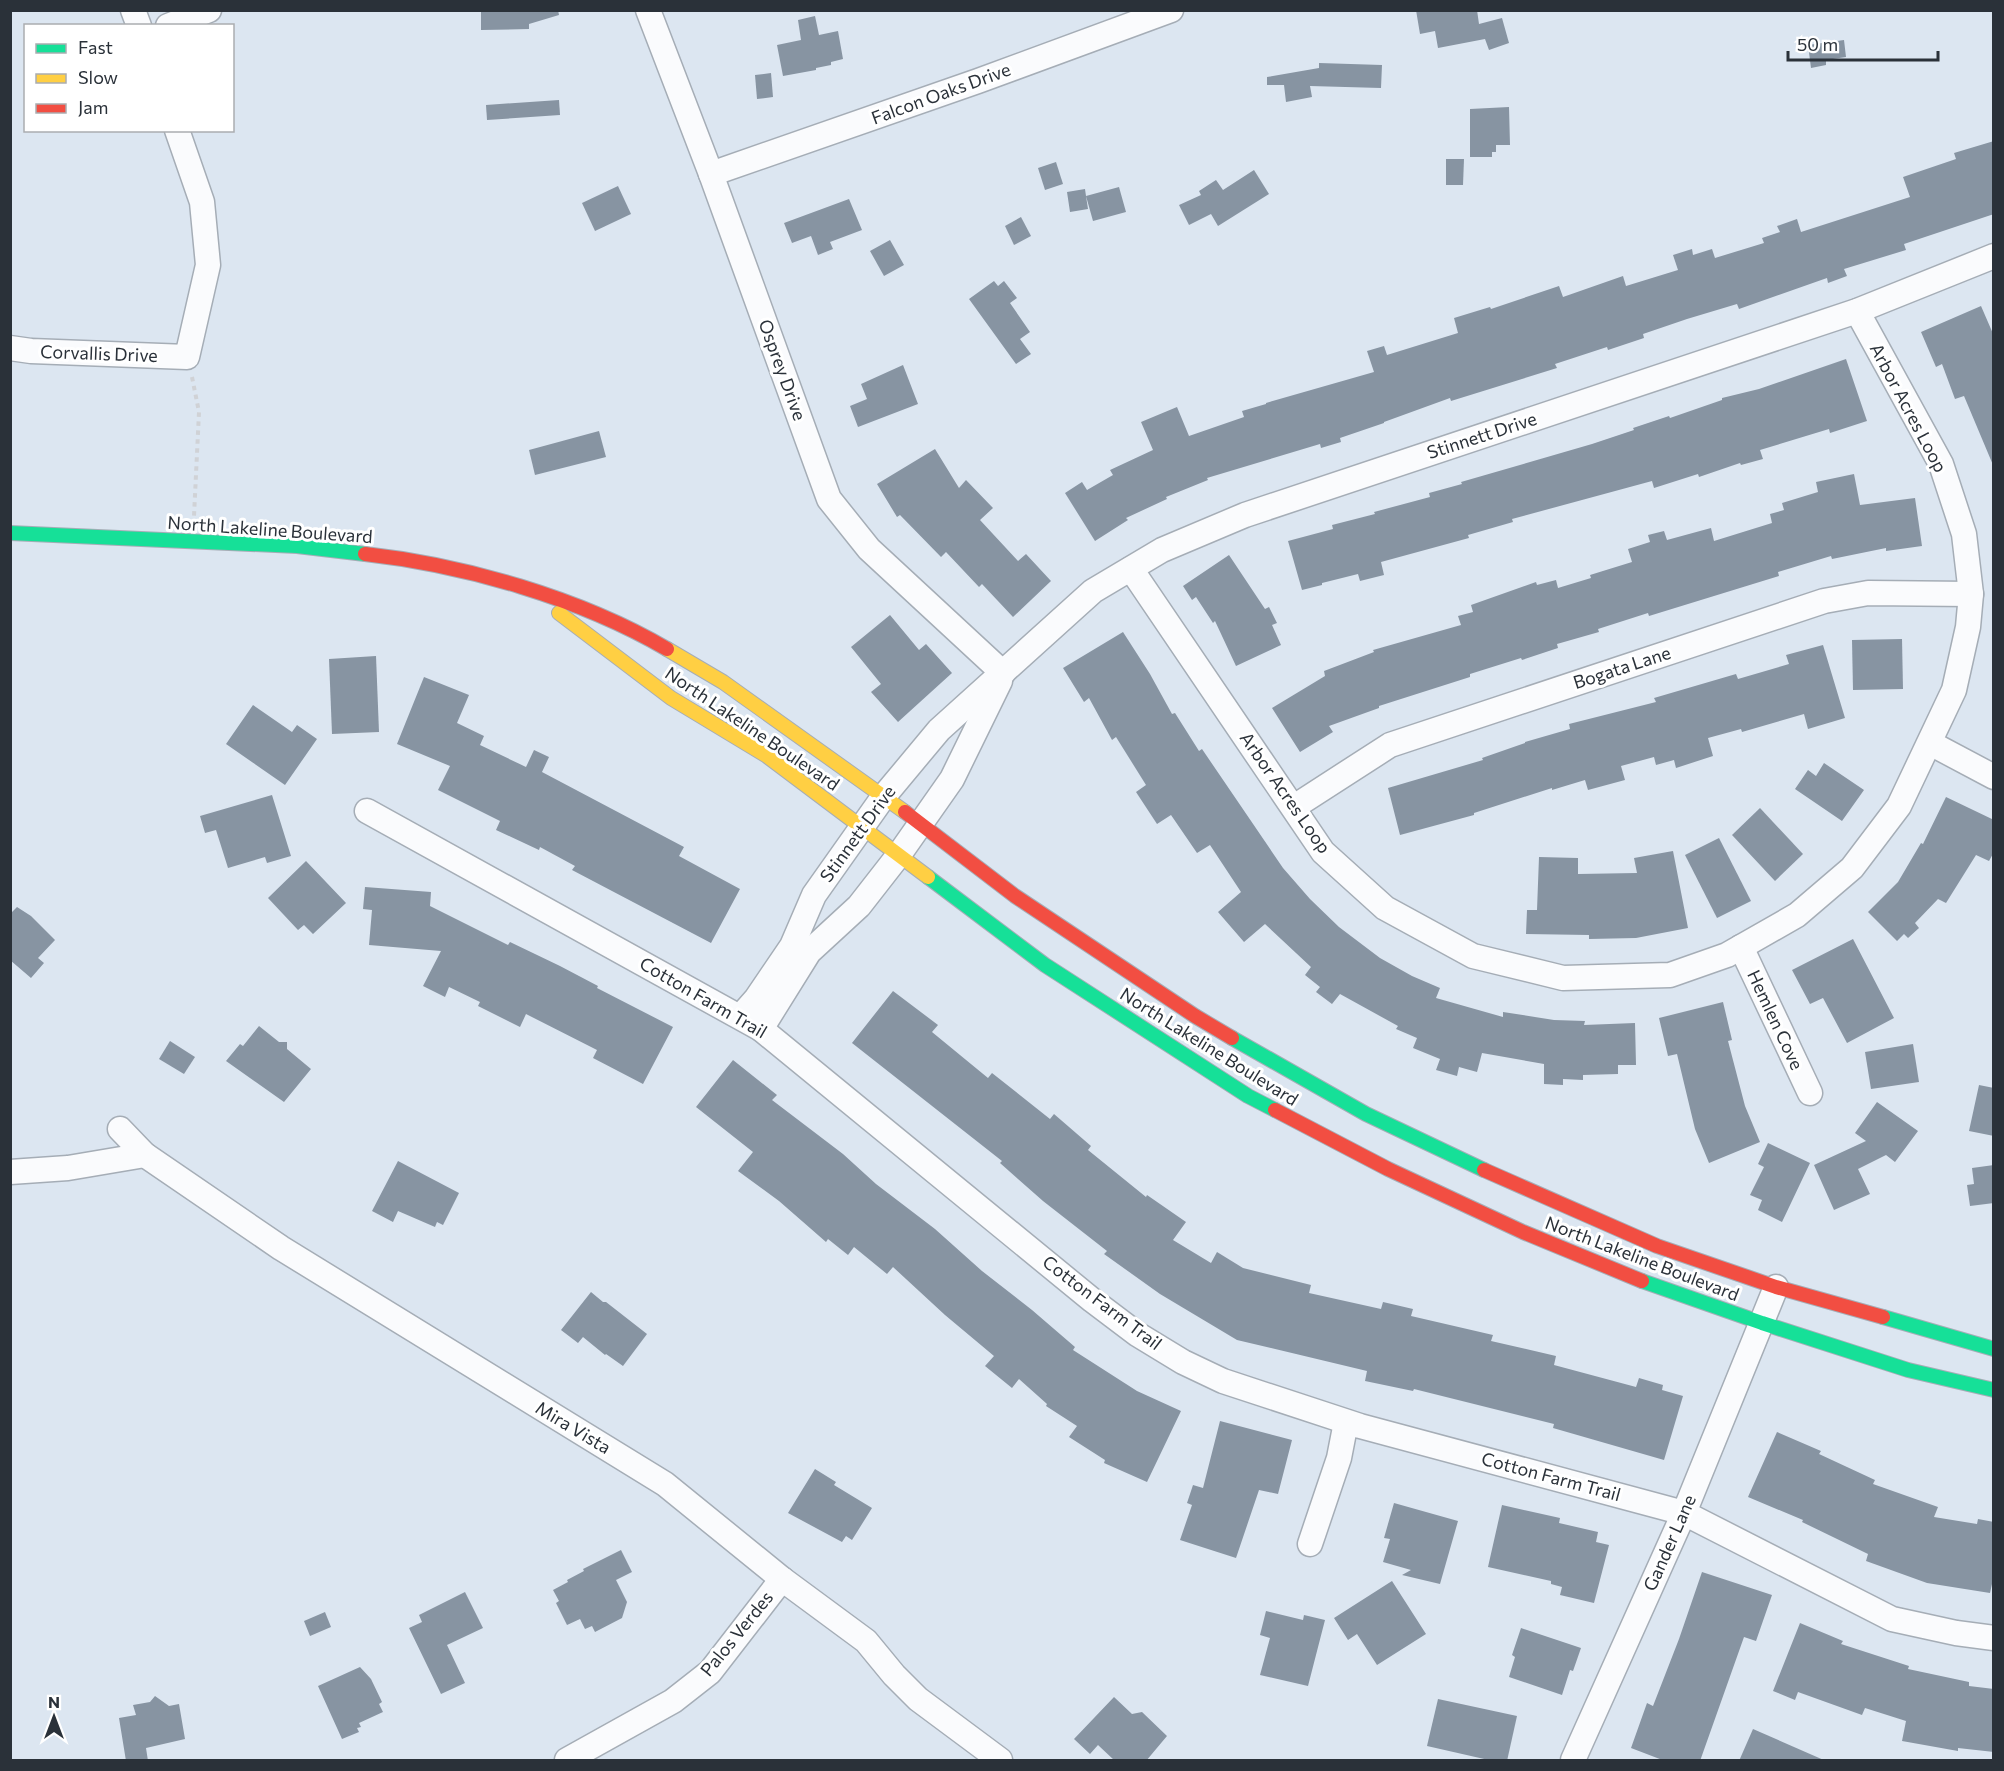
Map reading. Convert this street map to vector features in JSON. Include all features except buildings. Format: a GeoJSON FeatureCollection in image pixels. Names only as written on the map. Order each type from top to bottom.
{"type":"FeatureCollection","features":[{"type":"Feature","properties":{"kind":"main road","name":"North Lakeline Boulevard"},"geometry":{"type":"LineString","coordinates":[[10,533],[297,546],[405,558],[524,587],[573,604],[655,642],[723,682],[884,796],[1015,896],[1195,1016],[1277,1065],[1366,1113],[1485,1171],[1657,1246],[1776,1287],[1994,1350]]}},
{"type":"Feature","properties":{"kind":"main road","name":"North Lakeline Boulevard"},"geometry":{"type":"LineString","coordinates":[[524,587],[671,698],[767,756],[1045,965],[1248,1096],[1388,1169],[1523,1232],[1625,1275],[1762,1323],[1908,1370],[1994,1390]]}},
{"type":"Feature","properties":{"kind":"street"},"geometry":{"type":"LineString","coordinates":[[173,24],[209,10]]}},
{"type":"Feature","properties":{"kind":"street","name":"Osprey Drive"},"geometry":{"type":"LineString","coordinates":[[648,10],[711,174],[814,464],[829,499],[869,549],[1003,673]]}},
{"type":"Feature","properties":{"kind":"street","name":"Falcon Oaks Drive"},"geometry":{"type":"LineString","coordinates":[[711,174],[969,85],[1171,10]]}},
{"type":"Feature","properties":{"kind":"street"},"geometry":{"type":"LineString","coordinates":[[178,132],[202,202],[208,265],[188,357]]}},
{"type":"Feature","properties":{"kind":"street","name":"Stinnett Drive"},"geometry":{"type":"LineString","coordinates":[[751,1023],[756,999],[792,946],[814,895],[884,796],[939,730],[1093,591],[1162,550],[1245,515],[1857,311],[1994,256]]}},
{"type":"Feature","properties":{"kind":"street","name":"Arbor Acres Loop"},"geometry":{"type":"LineString","coordinates":[[1131,569],[1323,852],[1385,908],[1473,956],[1563,978],[1671,975],[1727,955],[1797,915],[1852,868],[1899,807],[1954,690],[1968,627],[1971,594],[1964,534],[1941,464],[1857,311]]}},
{"type":"Feature","properties":{"kind":"street","name":"Corvallis Drive"},"geometry":{"type":"LineString","coordinates":[[10,348],[31,351],[188,357]]}},
{"type":"Feature","properties":{"kind":"street","name":"Bogata Lane"},"geometry":{"type":"LineString","coordinates":[[1294,807],[1389,745],[1824,601],[1868,593],[1971,594]]}},
{"type":"Feature","properties":{"kind":"street","name":"Stinnett Drive"},"geometry":{"type":"LineString","coordinates":[[751,1023],[809,952],[859,906],[898,856],[952,779],[1003,673]]}},
{"type":"Feature","properties":{"kind":"street"},"geometry":{"type":"LineString","coordinates":[[1930,742],[1994,777]]}},
{"type":"Feature","properties":{"kind":"street","name":"Cotton Farm Trail"},"geometry":{"type":"LineString","coordinates":[[367,811],[751,1023],[1092,1300],[1137,1334],[1183,1362],[1223,1381],[1346,1422],[1684,1514],[1892,1619],[1956,1633],[1994,1638]]}},
{"type":"Feature","properties":{"kind":"street","name":"Hemlen Cove"},"geometry":{"type":"LineString","coordinates":[[1741,947],[1810,1093]]}},
{"type":"Feature","properties":{"kind":"street","name":"Mira Vista"},"geometry":{"type":"LineString","coordinates":[[120,1129],[145,1155],[281,1248],[665,1485],[782,1579],[866,1641],[894,1675],[918,1699],[1000,1761]]}},
{"type":"Feature","properties":{"kind":"street"},"geometry":{"type":"LineString","coordinates":[[10,1172],[68,1168],[145,1155]]}},
{"type":"Feature","properties":{"kind":"street","name":"Gander Lane"},"geometry":{"type":"LineString","coordinates":[[1573,1761],[1684,1514],[1776,1287]]}},
{"type":"Feature","properties":{"kind":"street"},"geometry":{"type":"LineString","coordinates":[[1310,1544],[1335,1468],[1346,1422]]}},
{"type":"Feature","properties":{"kind":"street","name":"Palos Verdes"},"geometry":{"type":"LineString","coordinates":[[567,1761],[673,1701],[710,1672],[782,1579]]}},
{"type":"Feature","properties":{"kind":"path"},"geometry":{"type":"LineString","coordinates":[[188,357],[199,412],[194,519]]}},
{"type":"Feature","properties":{"kind":"traffic: fast"},"geometry":{"type":"LineString","coordinates":[[10,533],[297,546],[365,554]]}},
{"type":"Feature","properties":{"kind":"traffic: fast"},"geometry":{"type":"LineString","coordinates":[[928,877],[1045,965],[1248,1096],[1275,1110]]}},
{"type":"Feature","properties":{"kind":"traffic: fast"},"geometry":{"type":"LineString","coordinates":[[1232,1038],[1366,1114],[1484,1170]]}},
{"type":"Feature","properties":{"kind":"traffic: fast"},"geometry":{"type":"LineString","coordinates":[[1642,1281],[1908,1370],[1994,1390]]}},
{"type":"Feature","properties":{"kind":"traffic: fast"},"geometry":{"type":"LineString","coordinates":[[1883,1317],[1994,1349]]}},
{"type":"Feature","properties":{"kind":"traffic: slow"},"geometry":{"type":"LineString","coordinates":[[559,613],[671,698],[767,756],[928,877]]}},
{"type":"Feature","properties":{"kind":"traffic: slow"},"geometry":{"type":"LineString","coordinates":[[667,649],[723,682],[905,812]]}},
{"type":"Feature","properties":{"kind":"traffic: jam"},"geometry":{"type":"LineString","coordinates":[[365,554],[442,566],[520,586],[597,614],[667,649]]}},
{"type":"Feature","properties":{"kind":"traffic: jam"},"geometry":{"type":"LineString","coordinates":[[905,812],[1015,896],[1195,1016],[1232,1038]]}},
{"type":"Feature","properties":{"kind":"traffic: jam"},"geometry":{"type":"LineString","coordinates":[[1275,1110],[1388,1169],[1523,1232],[1642,1281]]}},
{"type":"Feature","properties":{"kind":"traffic: jam"},"geometry":{"type":"LineString","coordinates":[[1484,1170],[1657,1246],[1776,1287],[1883,1317]]}}]}
